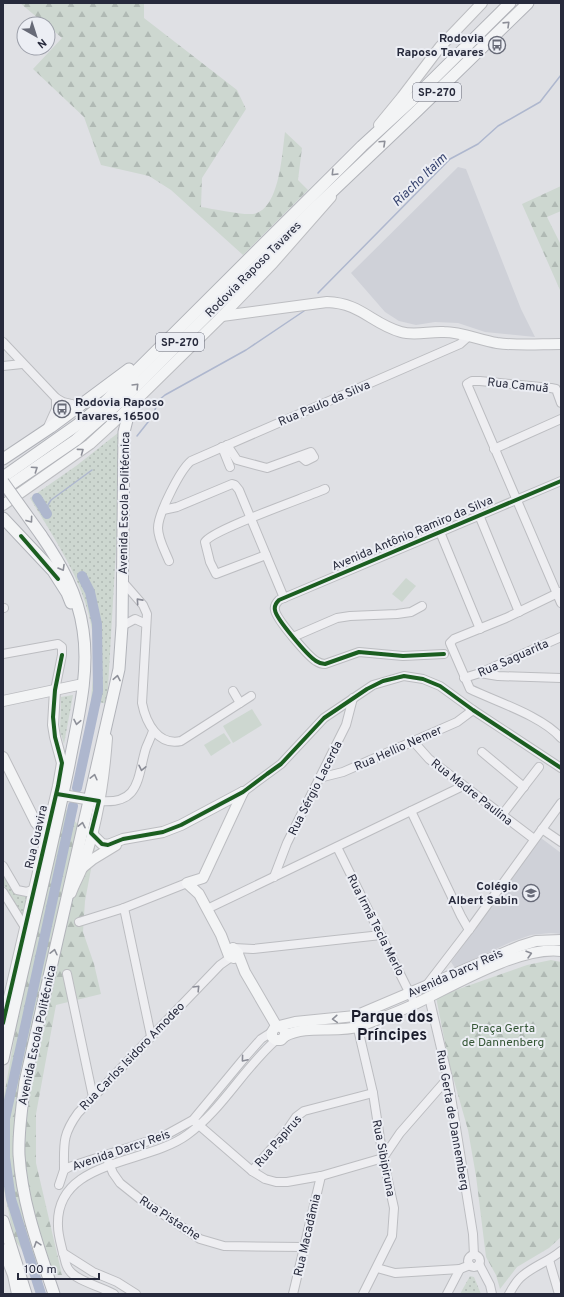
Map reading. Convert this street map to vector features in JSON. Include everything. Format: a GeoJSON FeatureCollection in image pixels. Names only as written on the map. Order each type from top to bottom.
{"type":"FeatureCollection","features":[{"type":"Feature","properties":{"kind":"highway","name":"Rodovia Raposo Tavares"},"geometry":{"type":"LineString","coordinates":[[3,477],[77,425],[103,404],[362,146],[415,97],[510,3]]}},
{"type":"Feature","properties":{"kind":"highway","name":"Rodovia Raposo Tavares"},"geometry":{"type":"LineString","coordinates":[[3,490],[76,440],[119,402],[528,3]]}},
{"type":"Feature","properties":{"kind":"highway"},"geometry":{"type":"LineString","coordinates":[[3,459],[80,406],[172,336]]}},
{"type":"Feature","properties":{"kind":"highway","name":"Avenida Escola Politécnica"},"geometry":{"type":"LineString","coordinates":[[54,1294],[37,1244],[25,1201],[19,1155],[19,1133],[25,1082],[119,669],[123,582],[124,435],[127,420],[134,402]]}},
{"type":"Feature","properties":{"kind":"highway"},"geometry":{"type":"LineString","coordinates":[[3,482],[41,535],[72,586],[84,631],[83,684],[63,795],[43,866],[3,1059]]}},
{"type":"Feature","properties":{"kind":"highway"},"geometry":{"type":"LineString","coordinates":[[3,518],[53,571],[67,593],[76,619],[84,631]]}},
{"type":"Feature","properties":{"kind":"highway"},"geometry":{"type":"LineString","coordinates":[[3,1221],[26,1294]]}},
{"type":"Feature","properties":{"kind":"highway"},"geometry":{"type":"LineString","coordinates":[[22,1282],[23,1294]]}},
{"type":"Feature","properties":{"kind":"main road"},"geometry":{"type":"LineString","coordinates":[[362,146],[440,47],[482,3]]}},
{"type":"Feature","properties":{"kind":"main road"},"geometry":{"type":"LineString","coordinates":[[3,505],[90,444],[222,316],[322,209],[345,180]]}},
{"type":"Feature","properties":{"kind":"main road"},"geometry":{"type":"LineString","coordinates":[[240,297],[242,304],[251,312]]}},
{"type":"Feature","properties":{"kind":"main road"},"geometry":{"type":"LineString","coordinates":[[222,316],[327,302],[340,302],[354,307],[403,333],[444,332],[505,344],[561,344]]}},
{"type":"Feature","properties":{"kind":"main road"},"geometry":{"type":"LineString","coordinates":[[3,701],[83,684]]}},
{"type":"Feature","properties":{"kind":"main road","name":"Rua Guavira"},"geometry":{"type":"LineString","coordinates":[[3,1023],[26,929],[34,889],[43,866],[46,834],[50,820],[63,795],[62,763],[54,737],[53,726],[55,690]]}},
{"type":"Feature","properties":{"kind":"main road"},"geometry":{"type":"LineString","coordinates":[[3,757],[36,823],[46,834]]}},
{"type":"Feature","properties":{"kind":"main road"},"geometry":{"type":"LineString","coordinates":[[91,834],[102,844],[108,845],[123,839],[172,829],[244,792]]}},
{"type":"Feature","properties":{"kind":"main road"},"geometry":{"type":"LineString","coordinates":[[199,894],[203,878],[244,792]]}},
{"type":"Feature","properties":{"kind":"main road"},"geometry":{"type":"LineString","coordinates":[[63,795],[90,799]]}},
{"type":"Feature","properties":{"kind":"main road","name":"Avenida Escola Politécnica"},"geometry":{"type":"LineString","coordinates":[[63,915],[82,868],[96,814],[90,799]]}},
{"type":"Feature","properties":{"kind":"main road"},"geometry":{"type":"LineString","coordinates":[[33,815],[41,820],[50,820]]}},
{"type":"Feature","properties":{"kind":"main road"},"geometry":{"type":"LineString","coordinates":[[82,868],[93,858],[132,838]]}},
{"type":"Feature","properties":{"kind":"main road"},"geometry":{"type":"LineString","coordinates":[[187,883],[203,878]]}},
{"type":"Feature","properties":{"kind":"main road"},"geometry":{"type":"LineString","coordinates":[[187,883],[199,894],[278,1032]]}},
{"type":"Feature","properties":{"kind":"main road","name":"Avenida Darcy Reis"},"geometry":{"type":"LineString","coordinates":[[278,1032],[295,1022],[355,1016],[536,940],[561,940]]}},
{"type":"Feature","properties":{"kind":"main road","name":"Avenida Darcy Reis"},"geometry":{"type":"LineString","coordinates":[[278,1032],[358,1027],[415,1004],[514,958],[538,951],[561,951]]}},
{"type":"Feature","properties":{"kind":"main road","name":"Rua Gerta de Dannemberg"},"geometry":{"type":"LineString","coordinates":[[426,986],[429,997]]}},
{"type":"Feature","properties":{"kind":"main road"},"geometry":{"type":"LineString","coordinates":[[3,1249],[13,1275],[17,1294]]}},
{"type":"Feature","properties":{"kind":"street","name":"Rua Paulo da Silva"},"geometry":{"type":"LineString","coordinates":[[163,510],[180,473],[191,461],[455,347],[469,336]]}},
{"type":"Feature","properties":{"kind":"street"},"geometry":{"type":"LineString","coordinates":[[3,342],[22,364],[56,398],[63,402],[80,406]]}},
{"type":"Feature","properties":{"kind":"street"},"geometry":{"type":"LineString","coordinates":[[3,366],[22,364]]}},
{"type":"Feature","properties":{"kind":"street","name":"Rua Camuã"},"geometry":{"type":"LineString","coordinates":[[494,449],[467,384],[472,381],[480,381],[558,389],[561,403]]}},
{"type":"Feature","properties":{"kind":"street"},"geometry":{"type":"LineString","coordinates":[[47,430],[56,409],[56,398]]}},
{"type":"Feature","properties":{"kind":"street"},"geometry":{"type":"LineString","coordinates":[[561,420],[494,449],[559,593],[561,603]]}},
{"type":"Feature","properties":{"kind":"street"},"geometry":{"type":"LineString","coordinates":[[225,446],[237,460],[267,468],[300,456]]}},
{"type":"Feature","properties":{"kind":"street"},"geometry":{"type":"LineString","coordinates":[[225,446],[230,467]]}},
{"type":"Feature","properties":{"kind":"street","name":"Avenida Antônio Ramiro da Silva"},"geometry":{"type":"LineString","coordinates":[[293,637],[276,615],[275,606],[277,602],[561,481]]}},
{"type":"Feature","properties":{"kind":"street"},"geometry":{"type":"LineString","coordinates":[[169,561],[158,529],[159,519],[163,510],[177,507],[232,484],[235,485],[251,518],[284,598]]}},
{"type":"Feature","properties":{"kind":"street"},"geometry":{"type":"LineString","coordinates":[[266,555],[219,574],[215,572],[210,562],[205,544],[207,538],[251,518],[325,489]]}},
{"type":"Feature","properties":{"kind":"street"},"geometry":{"type":"LineString","coordinates":[[479,516],[518,612]]}},
{"type":"Feature","properties":{"kind":"street"},"geometry":{"type":"LineString","coordinates":[[440,532],[480,629]]}},
{"type":"Feature","properties":{"kind":"street","name":"Avenida Escola Politécnica"},"geometry":{"type":"LineString","coordinates":[[123,582],[143,605],[147,614],[142,703],[144,715],[153,731]]}},
{"type":"Feature","properties":{"kind":"street"},"geometry":{"type":"LineString","coordinates":[[559,593],[480,629],[454,639],[450,643],[470,689],[540,721],[558,734],[561,738]]}},
{"type":"Feature","properties":{"kind":"street"},"geometry":{"type":"LineString","coordinates":[[422,606],[411,612],[397,614],[337,618],[293,637],[317,662],[325,664],[359,652],[403,656],[444,654]]}},
{"type":"Feature","properties":{"kind":"street"},"geometry":{"type":"LineString","coordinates":[[122,626],[135,619],[146,624]]}},
{"type":"Feature","properties":{"kind":"street","name":"Rua Saguarita"},"geometry":{"type":"LineString","coordinates":[[464,678],[480,673],[561,636]]}},
{"type":"Feature","properties":{"kind":"street","name":"Rua Guavira"},"geometry":{"type":"LineString","coordinates":[[3,654],[55,643],[62,647],[55,690]]}},
{"type":"Feature","properties":{"kind":"street"},"geometry":{"type":"LineString","coordinates":[[480,673],[498,676],[561,678]]}},
{"type":"Feature","properties":{"kind":"street"},"geometry":{"type":"LineString","coordinates":[[244,792],[281,764],[324,718],[373,685],[404,676],[434,683],[561,768]]}},
{"type":"Feature","properties":{"kind":"street"},"geometry":{"type":"LineString","coordinates":[[232,691],[240,703]]}},
{"type":"Feature","properties":{"kind":"street"},"geometry":{"type":"LineString","coordinates":[[90,799],[111,802],[121,799],[130,793],[140,778],[146,749],[153,731],[161,738],[169,741],[181,741],[251,696]]}},
{"type":"Feature","properties":{"kind":"street","name":"Rua Sérgio Lacerda"},"geometry":{"type":"LineString","coordinates":[[274,877],[287,843],[346,725],[353,698]]}},
{"type":"Feature","properties":{"kind":"street","name":"Rua Hellio Nemer"},"geometry":{"type":"LineString","coordinates":[[319,778],[343,772],[457,722],[473,710]]}},
{"type":"Feature","properties":{"kind":"street","name":"Rua Madre Paulina"},"geometry":{"type":"LineString","coordinates":[[413,741],[429,759],[534,839]]}},
{"type":"Feature","properties":{"kind":"street"},"geometry":{"type":"LineString","coordinates":[[482,752],[524,787]]}},
{"type":"Feature","properties":{"kind":"street"},"geometry":{"type":"LineString","coordinates":[[502,815],[539,768]]}},
{"type":"Feature","properties":{"kind":"street"},"geometry":{"type":"LineString","coordinates":[[207,909],[463,786]]}},
{"type":"Feature","properties":{"kind":"street"},"geometry":{"type":"LineString","coordinates":[[437,982],[442,967],[561,803]]}},
{"type":"Feature","properties":{"kind":"street"},"geometry":{"type":"LineString","coordinates":[[411,811],[469,930]]}},
{"type":"Feature","properties":{"kind":"street"},"geometry":{"type":"LineString","coordinates":[[542,829],[561,842]]}},
{"type":"Feature","properties":{"kind":"street","name":"Rua Irmã Tecla Merlo"},"geometry":{"type":"LineString","coordinates":[[337,847],[411,993],[415,1004]]}},
{"type":"Feature","properties":{"kind":"street"},"geometry":{"type":"LineString","coordinates":[[3,866],[18,890],[27,892],[34,889]]}},
{"type":"Feature","properties":{"kind":"street"},"geometry":{"type":"LineString","coordinates":[[79,922],[124,908],[187,883]]}},
{"type":"Feature","properties":{"kind":"street"},"geometry":{"type":"LineString","coordinates":[[8,900],[18,890]]}},
{"type":"Feature","properties":{"kind":"street"},"geometry":{"type":"LineString","coordinates":[[3,892],[26,929]]}},
{"type":"Feature","properties":{"kind":"street"},"geometry":{"type":"LineString","coordinates":[[124,908],[150,1036]]}},
{"type":"Feature","properties":{"kind":"street","name":"Rua Carlos Isidoro Amodeo"},"geometry":{"type":"LineString","coordinates":[[64,1170],[63,1145],[68,1127],[93,1097],[150,1036],[233,953],[253,949],[381,936]]}},
{"type":"Feature","properties":{"kind":"street"},"geometry":{"type":"LineString","coordinates":[[426,986],[437,970],[442,967]]}},
{"type":"Feature","properties":{"kind":"street"},"geometry":{"type":"LineString","coordinates":[[67,974],[93,1097]]}},
{"type":"Feature","properties":{"kind":"street","name":"Rua Gerta de Dannemberg"},"geometry":{"type":"LineString","coordinates":[[429,997],[448,1078],[473,1234],[474,1255]]}},
{"type":"Feature","properties":{"kind":"street","name":"Rua Sibipiruna"},"geometry":{"type":"LineString","coordinates":[[355,1016],[373,1093],[383,1158],[395,1219],[392,1236],[363,1294]]}},
{"type":"Feature","properties":{"kind":"street","name":"Avenida Darcy Reis"},"geometry":{"type":"LineString","coordinates":[[59,1185],[64,1170],[75,1164],[164,1136],[196,1122],[215,1094],[261,1039],[278,1032]]}},
{"type":"Feature","properties":{"kind":"street","name":"Avenida Darcy Reis"},"geometry":{"type":"LineString","coordinates":[[114,1294],[72,1274],[66,1266],[58,1231],[59,1206],[68,1190],[80,1179],[91,1172],[174,1144],[196,1122],[218,1106],[278,1032]]}},
{"type":"Feature","properties":{"kind":"street"},"geometry":{"type":"LineString","coordinates":[[196,1122],[252,1170],[265,1179],[276,1182],[287,1182],[321,1176],[383,1158],[400,1133],[448,1078]]}},
{"type":"Feature","properties":{"kind":"street","name":"Rua Papirus"},"geometry":{"type":"LineString","coordinates":[[252,1170],[285,1133],[296,1118],[304,1111],[373,1093]]}},
{"type":"Feature","properties":{"kind":"street"},"geometry":{"type":"LineString","coordinates":[[215,1094],[215,1101],[218,1106]]}},
{"type":"Feature","properties":{"kind":"street","name":"Rua Pistache"},"geometry":{"type":"LineString","coordinates":[[107,1155],[110,1166],[120,1182],[140,1199],[200,1239],[224,1246],[303,1247]]}},
{"type":"Feature","properties":{"kind":"street","name":"Rua Macadâmia"},"geometry":{"type":"LineString","coordinates":[[293,1294],[321,1176]]}},
{"type":"Feature","properties":{"kind":"street"},"geometry":{"type":"LineString","coordinates":[[509,1294],[523,1275],[549,1260],[561,1251]]}},
{"type":"Feature","properties":{"kind":"street"},"geometry":{"type":"LineString","coordinates":[[63,1253],[93,1272],[117,1282],[136,1294]]}},
{"type":"Feature","properties":{"kind":"street"},"geometry":{"type":"LineString","coordinates":[[470,1265],[469,1259],[474,1255],[480,1258],[479,1264],[492,1294]]}},
{"type":"Feature","properties":{"kind":"street"},"geometry":{"type":"LineString","coordinates":[[549,1260],[559,1294]]}},
{"type":"Feature","properties":{"kind":"street"},"geometry":{"type":"LineString","coordinates":[[377,1268],[395,1273],[460,1269],[470,1265],[475,1267],[479,1264]]}},
{"type":"Feature","properties":{"kind":"street"},"geometry":{"type":"LineString","coordinates":[[447,1294],[460,1269]]}},
{"type":"Feature","properties":{"kind":"shaded area"},"geometry":{"type":"Polygon","coordinates":[[[458,167],[466,169],[521,309],[535,337],[485,332],[458,323],[435,322],[416,325],[399,321],[385,312],[351,273],[458,167]]]}},
{"type":"Feature","properties":{"kind":"shaded area","name":"Colégio Albert Sabin"},"geometry":{"type":"Polygon","coordinates":[[[541,838],[561,853],[561,934],[551,933],[531,935],[511,942],[455,968],[451,962],[541,838]]]}},
{"type":"Feature","properties":{"kind":"green space"},"geometry":{"type":"Polygon","coordinates":[[[20,3],[144,3],[144,18],[237,90],[246,109],[202,178],[201,207],[248,214],[253,214],[262,210],[269,202],[278,179],[285,132],[302,148],[298,180],[308,190],[243,255],[171,190],[149,176],[101,165],[84,117],[33,69],[45,56],[56,56],[56,44],[62,38],[56,33],[56,16],[35,16],[20,3]]]}},
{"type":"Feature","properties":{"kind":"green space"},"geometry":{"type":"Polygon","coordinates":[[[561,186],[561,211],[547,217],[561,245],[560,290],[522,204],[561,186]]]}},
{"type":"Feature","properties":{"kind":"green space"},"geometry":{"type":"Polygon","coordinates":[[[123,429],[107,704],[91,700],[94,669],[92,630],[88,610],[81,590],[62,552],[30,498],[76,466],[123,429]]]}},
{"type":"Feature","properties":{"kind":"green space"},"geometry":{"type":"Polygon","coordinates":[[[406,578],[416,586],[402,602],[392,594],[406,578]]]}},
{"type":"Feature","properties":{"kind":"green space"},"geometry":{"type":"Polygon","coordinates":[[[73,695],[64,744],[60,731],[61,697],[73,695]]]}},
{"type":"Feature","properties":{"kind":"green space"},"geometry":{"type":"Polygon","coordinates":[[[252,709],[262,725],[233,743],[223,726],[252,709]]]}},
{"type":"Feature","properties":{"kind":"green space"},"geometry":{"type":"Polygon","coordinates":[[[224,733],[231,743],[211,756],[204,745],[224,733]]]}},
{"type":"Feature","properties":{"kind":"green space"},"geometry":{"type":"Polygon","coordinates":[[[65,808],[95,848],[85,901],[83,932],[94,964],[101,994],[56,1005],[36,1114],[36,1163],[62,1275],[41,1275],[14,1239],[3,1184],[3,1102],[22,994],[65,808]]]}},
{"type":"Feature","properties":{"kind":"green space"},"geometry":{"type":"Polygon","coordinates":[[[3,871],[15,891],[23,895],[29,895],[24,918],[3,884],[3,871]]]}},
{"type":"Feature","properties":{"kind":"green space","name":"Praça Gerta de Dannenberg"},"geometry":{"type":"Polygon","coordinates":[[[551,960],[561,962],[561,1237],[549,1248],[517,1267],[500,1289],[496,1275],[486,1257],[476,1176],[468,1130],[449,1063],[436,997],[527,965],[551,960]]]}},
{"type":"Feature","properties":{"kind":"green space"},"geometry":{"type":"Polygon","coordinates":[[[470,1276],[474,1277],[481,1294],[460,1294],[470,1276]]]}},
{"type":"Feature","properties":{"kind":"waterway","name":"Riacho Itaim"},"geometry":{"type":"LineString","coordinates":[[318,293],[450,159],[478,144],[498,126],[540,102],[561,75]]}},
{"type":"Feature","properties":{"kind":"waterway","name":"Riacho Itaim"},"geometry":{"type":"LineString","coordinates":[[137,436],[152,417],[159,400],[165,395],[246,350],[304,311]]}},
{"type":"Feature","properties":{"kind":"waterway","name":"Riacho Itaim"},"geometry":{"type":"LineString","coordinates":[[47,514],[48,505],[51,500],[92,470]]}},
{"type":"Feature","properties":{"kind":"waterway"},"geometry":{"type":"LineString","coordinates":[[37,498],[47,514]]}},
{"type":"Feature","properties":{"kind":"waterway"},"geometry":{"type":"LineString","coordinates":[[77,788],[98,691],[97,624],[90,592],[82,576]]}},
{"type":"Feature","properties":{"kind":"waterway"},"geometry":{"type":"LineString","coordinates":[[41,1294],[11,1199],[5,1158],[5,1119],[73,806]]}},
{"type":"Feature","properties":{"kind":"cycle path"},"geometry":{"type":"LineString","coordinates":[[444,654],[403,656],[359,652],[322,664],[312,658],[293,637],[277,615],[275,606],[279,600],[561,481]]}},
{"type":"Feature","properties":{"kind":"cycle path"},"geometry":{"type":"LineString","coordinates":[[21,536],[58,579]]}},
{"type":"Feature","properties":{"kind":"cycle path"},"geometry":{"type":"LineString","coordinates":[[3,1023],[62,763],[55,737],[53,717],[55,690],[62,655]]}},
{"type":"Feature","properties":{"kind":"cycle path"},"geometry":{"type":"LineString","coordinates":[[57,794],[99,801],[91,833],[102,844],[108,845],[123,839],[163,832],[181,825],[243,792],[281,764],[324,718],[367,689],[383,681],[404,676],[423,679],[440,686],[473,710],[561,768]]}},
{"type":"Feature","properties":{"kind":"place","name":"Rodovia Raposo Tavares"},"geometry":{"type":"Point","coordinates":[497,45]}},
{"type":"Feature","properties":{"kind":"place","name":"Rodovia Raposo Tavares, 16500"},"geometry":{"type":"Point","coordinates":[62,409]}},
{"type":"Feature","properties":{"kind":"place","name":"Colégio Albert Sabin"},"geometry":{"type":"Point","coordinates":[531,893]}},
{"type":"Feature","properties":{"kind":"district","name":"Parque dos Príncipes"},"geometry":{"type":"Point","coordinates":[392,1025]}}]}
